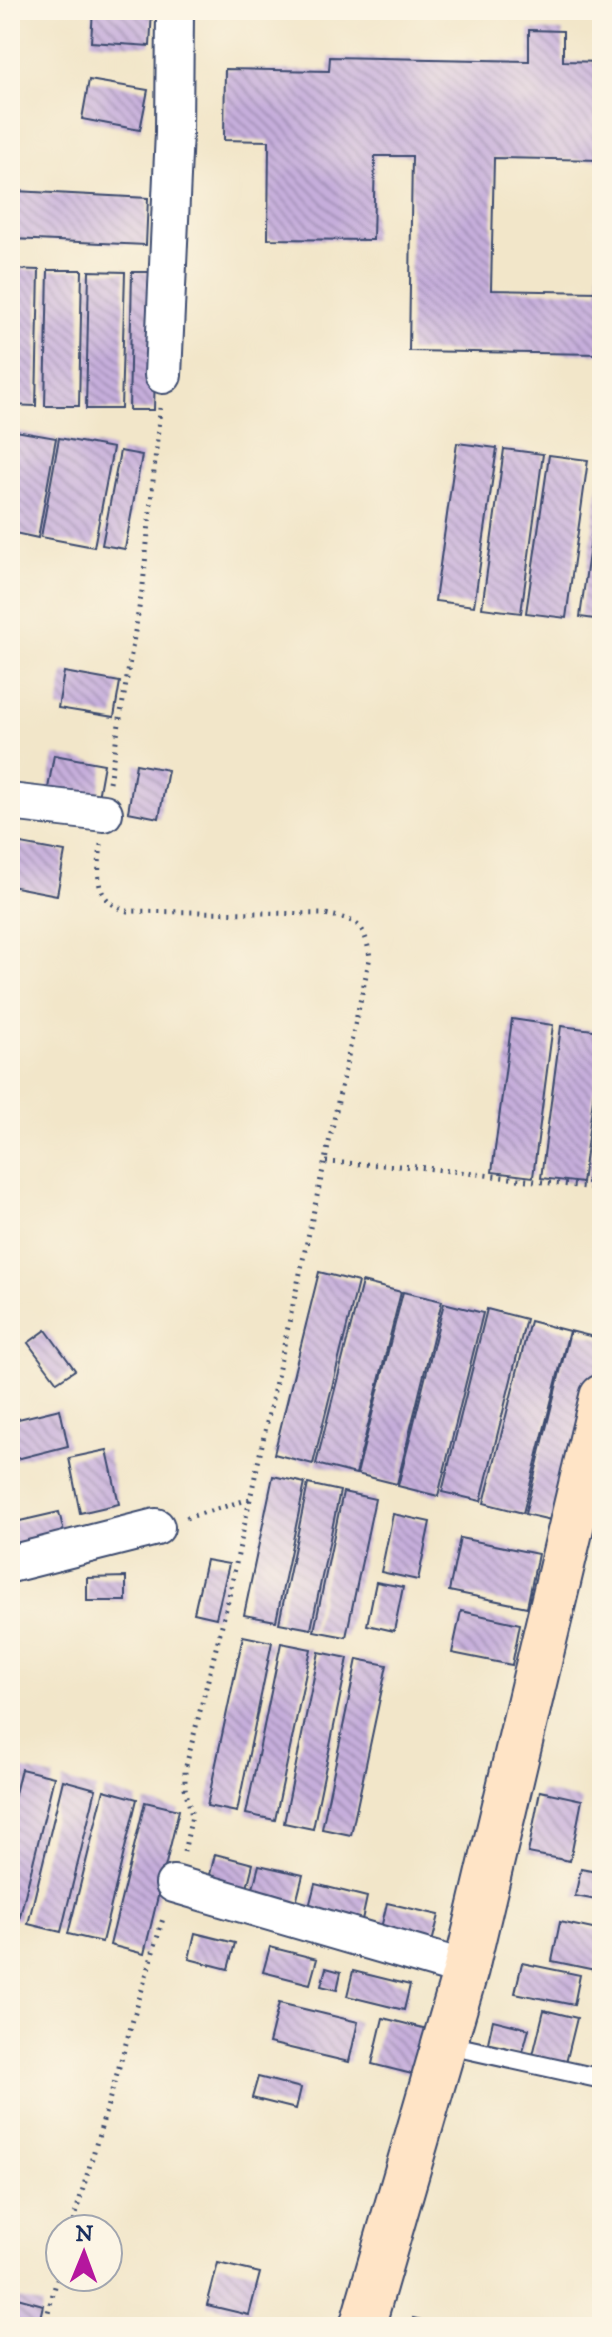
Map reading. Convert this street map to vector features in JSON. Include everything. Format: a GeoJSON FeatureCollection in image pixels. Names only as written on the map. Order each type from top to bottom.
{"type":"FeatureCollection","features":[{"type":"Feature","properties":{"kind":"street"},"geometry":{"type":"LineString","coordinates":[[163,375],[174,132],[175,10]]}},
{"type":"Feature","properties":{"kind":"street"},"geometry":{"type":"LineString","coordinates":[[10,802],[104,813]]}},
{"type":"Feature","properties":{"kind":"street"},"geometry":{"type":"LineString","coordinates":[[362,2327],[466,1969],[602,1397]]}},
{"type":"Feature","properties":{"kind":"street"},"geometry":{"type":"LineString","coordinates":[[10,1564],[156,1527]]}},
{"type":"Feature","properties":{"kind":"street"},"geometry":{"type":"LineString","coordinates":[[174,1884],[466,1969]]}},
{"type":"Feature","properties":{"kind":"lane"},"geometry":{"type":"LineString","coordinates":[[444,2044],[602,2079]]}},
{"type":"Feature","properties":{"kind":"path"},"geometry":{"type":"LineString","coordinates":[[156,1527],[250,1499],[370,957],[366,932],[352,919],[325,914],[127,911],[109,905],[100,891],[104,813],[143,585],[163,375]]}},
{"type":"Feature","properties":{"kind":"path"},"geometry":{"type":"LineString","coordinates":[[326,1162],[417,1167],[602,1189]]}},
{"type":"Feature","properties":{"kind":"path"},"geometry":{"type":"LineString","coordinates":[[44,2327],[53,2293]]}},
{"type":"Feature","properties":{"kind":"building"},"geometry":{"type":"Polygon","coordinates":[[[93,10],[152,10],[150,46],[91,42],[93,10]]]}},
{"type":"Feature","properties":{"kind":"building"},"geometry":{"type":"Polygon","coordinates":[[[529,30],[563,31],[563,61],[602,62],[602,160],[494,158],[491,290],[598,292],[599,238],[602,238],[602,354],[409,351],[412,156],[375,156],[373,240],[268,239],[269,141],[224,140],[225,69],[329,71],[330,57],[529,61],[529,30]]]}},
{"type":"Feature","properties":{"kind":"building"},"geometry":{"type":"Polygon","coordinates":[[[89,80],[148,90],[140,130],[82,119],[89,80]]]}},
{"type":"Feature","properties":{"kind":"building"},"geometry":{"type":"Polygon","coordinates":[[[15,191],[148,198],[146,245],[13,239],[15,191]]]}},
{"type":"Feature","properties":{"kind":"building"},"geometry":{"type":"Polygon","coordinates":[[[10,269],[39,270],[36,406],[10,405],[10,269]]]}},
{"type":"Feature","properties":{"kind":"building"},"geometry":{"type":"Polygon","coordinates":[[[48,270],[82,270],[79,406],[45,406],[48,270]]]}},
{"type":"Feature","properties":{"kind":"building"},"geometry":{"type":"Polygon","coordinates":[[[89,271],[125,272],[121,409],[86,409],[89,271]]]}},
{"type":"Feature","properties":{"kind":"building"},"geometry":{"type":"Polygon","coordinates":[[[132,272],[157,272],[154,410],[129,410],[132,272]]]}},
{"type":"Feature","properties":{"kind":"building"},"geometry":{"type":"Polygon","coordinates":[[[10,430],[56,438],[38,538],[10,532],[10,430]]]}},
{"type":"Feature","properties":{"kind":"building"},"geometry":{"type":"Polygon","coordinates":[[[59,438],[113,448],[94,547],[41,537],[59,438]]]}},
{"type":"Feature","properties":{"kind":"building"},"geometry":{"type":"Polygon","coordinates":[[[457,443],[497,448],[474,606],[435,601],[457,443]]]}},
{"type":"Feature","properties":{"kind":"building"},"geometry":{"type":"Polygon","coordinates":[[[504,449],[543,454],[521,613],[482,608],[504,449]]]}},
{"type":"Feature","properties":{"kind":"building"},"geometry":{"type":"Polygon","coordinates":[[[120,451],[142,455],[125,549],[102,545],[120,451]]]}},
{"type":"Feature","properties":{"kind":"building"},"geometry":{"type":"Polygon","coordinates":[[[549,455],[588,460],[566,618],[526,613],[549,455]]]}},
{"type":"Feature","properties":{"kind":"building"},"geometry":{"type":"Polygon","coordinates":[[[602,476],[602,620],[580,617],[602,476]]]}},
{"type":"Feature","properties":{"kind":"building"},"geometry":{"type":"Polygon","coordinates":[[[64,672],[120,682],[114,717],[58,708],[64,672]]]}},
{"type":"Feature","properties":{"kind":"building"},"geometry":{"type":"Polygon","coordinates":[[[54,755],[104,764],[97,803],[47,794],[54,755]]]}},
{"type":"Feature","properties":{"kind":"building"},"geometry":{"type":"Polygon","coordinates":[[[136,764],[168,770],[159,818],[128,812],[136,764]]]}},
{"type":"Feature","properties":{"kind":"building"},"geometry":{"type":"Polygon","coordinates":[[[10,842],[65,852],[57,895],[10,886],[10,842]]]}},
{"type":"Feature","properties":{"kind":"building"},"geometry":{"type":"Polygon","coordinates":[[[512,1019],[553,1025],[533,1177],[492,1172],[512,1019]]]}},
{"type":"Feature","properties":{"kind":"building"},"geometry":{"type":"Polygon","coordinates":[[[561,1026],[602,1031],[582,1183],[541,1178],[561,1026]]]}},
{"type":"Feature","properties":{"kind":"building"},"geometry":{"type":"Polygon","coordinates":[[[602,1085],[602,1185],[587,1183],[602,1085]]]}},
{"type":"Feature","properties":{"kind":"building"},"geometry":{"type":"Polygon","coordinates":[[[319,1272],[358,1282],[313,1464],[274,1454],[319,1272]]]}},
{"type":"Feature","properties":{"kind":"building"},"geometry":{"type":"Polygon","coordinates":[[[362,1282],[401,1292],[356,1474],[316,1464],[362,1282]]]}},
{"type":"Feature","properties":{"kind":"building"},"geometry":{"type":"Polygon","coordinates":[[[403,1292],[442,1301],[397,1484],[357,1474],[403,1292]]]}},
{"type":"Feature","properties":{"kind":"building"},"geometry":{"type":"Polygon","coordinates":[[[444,1303],[483,1313],[438,1496],[398,1486],[444,1303]]]}},
{"type":"Feature","properties":{"kind":"building"},"geometry":{"type":"Polygon","coordinates":[[[487,1309],[526,1319],[481,1501],[442,1492],[487,1309]]]}},
{"type":"Feature","properties":{"kind":"building"},"geometry":{"type":"Polygon","coordinates":[[[530,1321],[569,1331],[523,1513],[484,1503],[530,1321]]]}},
{"type":"Feature","properties":{"kind":"building"},"geometry":{"type":"Polygon","coordinates":[[[46,1330],[75,1370],[57,1382],[28,1343],[46,1330]]]}},
{"type":"Feature","properties":{"kind":"building"},"geometry":{"type":"Polygon","coordinates":[[[570,1331],[602,1339],[602,1372],[564,1523],[525,1514],[570,1331]]]}},
{"type":"Feature","properties":{"kind":"building"},"geometry":{"type":"Polygon","coordinates":[[[60,1409],[68,1446],[13,1460],[10,1421],[60,1409]]]}},
{"type":"Feature","properties":{"kind":"building"},"geometry":{"type":"Polygon","coordinates":[[[107,1450],[119,1504],[80,1513],[69,1458],[107,1450]]]}},
{"type":"Feature","properties":{"kind":"building"},"geometry":{"type":"Polygon","coordinates":[[[273,1476],[305,1483],[276,1621],[244,1615],[273,1476]]]}},
{"type":"Feature","properties":{"kind":"building"},"geometry":{"type":"Polygon","coordinates":[[[308,1484],[340,1491],[311,1629],[279,1623],[308,1484]]]}},
{"type":"Feature","properties":{"kind":"building"},"geometry":{"type":"Polygon","coordinates":[[[343,1492],[375,1499],[346,1637],[314,1631],[343,1492]]]}},
{"type":"Feature","properties":{"kind":"building"},"geometry":{"type":"Polygon","coordinates":[[[59,1512],[66,1540],[17,1551],[11,1523],[59,1512]]]}},
{"type":"Feature","properties":{"kind":"building"},"geometry":{"type":"Polygon","coordinates":[[[393,1514],[430,1522],[418,1580],[381,1572],[393,1514]]]}},
{"type":"Feature","properties":{"kind":"building"},"geometry":{"type":"Polygon","coordinates":[[[460,1538],[538,1554],[527,1607],[449,1591],[460,1538]]]}},
{"type":"Feature","properties":{"kind":"building"},"geometry":{"type":"Polygon","coordinates":[[[206,1560],[229,1564],[216,1618],[194,1613],[206,1560]]]}},
{"type":"Feature","properties":{"kind":"building"},"geometry":{"type":"Polygon","coordinates":[[[126,1577],[126,1601],[87,1601],[87,1578],[126,1577]]]}},
{"type":"Feature","properties":{"kind":"building"},"geometry":{"type":"Polygon","coordinates":[[[376,1582],[403,1587],[394,1631],[367,1625],[376,1582]]]}},
{"type":"Feature","properties":{"kind":"building"},"geometry":{"type":"Polygon","coordinates":[[[461,1611],[520,1624],[512,1665],[452,1653],[461,1611]]]}},
{"type":"Feature","properties":{"kind":"building"},"geometry":{"type":"Polygon","coordinates":[[[243,1636],[272,1642],[237,1812],[207,1806],[243,1636]]]}},
{"type":"Feature","properties":{"kind":"building"},"geometry":{"type":"Polygon","coordinates":[[[281,1643],[311,1649],[275,1820],[246,1814],[281,1643]]]}},
{"type":"Feature","properties":{"kind":"building"},"geometry":{"type":"Polygon","coordinates":[[[319,1652],[348,1658],[313,1829],[284,1823],[319,1652]]]}},
{"type":"Feature","properties":{"kind":"building"},"geometry":{"type":"Polygon","coordinates":[[[357,1659],[387,1665],[351,1835],[322,1829],[357,1659]]]}},
{"type":"Feature","properties":{"kind":"building"},"geometry":{"type":"Polygon","coordinates":[[[21,1769],[54,1777],[19,1920],[10,1918],[10,1814],[21,1769]]]}},
{"type":"Feature","properties":{"kind":"building"},"geometry":{"type":"Polygon","coordinates":[[[63,1780],[96,1789],[61,1932],[28,1924],[63,1780]]]}},
{"type":"Feature","properties":{"kind":"building"},"geometry":{"type":"Polygon","coordinates":[[[104,1790],[137,1799],[102,1942],[68,1934],[104,1790]]]}},
{"type":"Feature","properties":{"kind":"building"},"geometry":{"type":"Polygon","coordinates":[[[540,1791],[582,1800],[570,1861],[528,1853],[540,1791]]]}},
{"type":"Feature","properties":{"kind":"building"},"geometry":{"type":"Polygon","coordinates":[[[145,1802],[179,1810],[144,1954],[110,1945],[145,1802]]]}},
{"type":"Feature","properties":{"kind":"building"},"geometry":{"type":"Polygon","coordinates":[[[215,1854],[253,1864],[246,1892],[208,1883],[215,1854]]]}},
{"type":"Feature","properties":{"kind":"building"},"geometry":{"type":"Polygon","coordinates":[[[259,1865],[303,1875],[295,1907],[251,1896],[259,1865]]]}},
{"type":"Feature","properties":{"kind":"building"},"geometry":{"type":"Polygon","coordinates":[[[581,1869],[602,1873],[602,1901],[575,1896],[581,1869]]]}},
{"type":"Feature","properties":{"kind":"building"},"geometry":{"type":"Polygon","coordinates":[[[315,1884],[367,1897],[362,1920],[309,1907],[315,1884]]]}},
{"type":"Feature","properties":{"kind":"building"},"geometry":{"type":"Polygon","coordinates":[[[387,1903],[439,1915],[429,1954],[378,1941],[387,1903]]]}},
{"type":"Feature","properties":{"kind":"building"},"geometry":{"type":"Polygon","coordinates":[[[560,1922],[602,1931],[595,1970],[552,1961],[560,1922]]]}},
{"type":"Feature","properties":{"kind":"building"},"geometry":{"type":"Polygon","coordinates":[[[195,1933],[235,1943],[228,1969],[189,1959],[195,1933]]]}},
{"type":"Feature","properties":{"kind":"building"},"geometry":{"type":"Polygon","coordinates":[[[270,1947],[317,1959],[310,1984],[263,1972],[270,1947]]]}},
{"type":"Feature","properties":{"kind":"building"},"geometry":{"type":"Polygon","coordinates":[[[522,1963],[580,1975],[574,2005],[515,1993],[522,1963]]]}},
{"type":"Feature","properties":{"kind":"building"},"geometry":{"type":"Polygon","coordinates":[[[326,1968],[341,1972],[337,1990],[321,1986],[326,1968]]]}},
{"type":"Feature","properties":{"kind":"building"},"geometry":{"type":"Polygon","coordinates":[[[353,1971],[410,1985],[404,2010],[347,1996],[353,1971]]]}},
{"type":"Feature","properties":{"kind":"building"},"geometry":{"type":"Polygon","coordinates":[[[279,2003],[358,2022],[349,2062],[269,2043],[279,2003]]]}},
{"type":"Feature","properties":{"kind":"building"},"geometry":{"type":"Polygon","coordinates":[[[544,2010],[577,2018],[566,2063],[533,2055],[544,2010]]]}},
{"type":"Feature","properties":{"kind":"building"},"geometry":{"type":"Polygon","coordinates":[[[383,2018],[427,2029],[416,2075],[372,2064],[383,2018]]]}},
{"type":"Feature","properties":{"kind":"building"},"geometry":{"type":"Polygon","coordinates":[[[493,2020],[529,2029],[522,2055],[487,2047],[493,2020]]]}},
{"type":"Feature","properties":{"kind":"building"},"geometry":{"type":"Polygon","coordinates":[[[258,2077],[301,2088],[296,2109],[252,2098],[258,2077]]]}},
{"type":"Feature","properties":{"kind":"building"},"geometry":{"type":"Polygon","coordinates":[[[218,2263],[260,2273],[249,2315],[207,2305],[218,2263]]]}},
{"type":"Feature","properties":{"kind":"building"},"geometry":{"type":"Polygon","coordinates":[[[10,2296],[43,2305],[38,2327],[10,2327],[10,2296]]]}},
{"type":"Feature","properties":{"kind":"building"},"geometry":{"type":"Polygon","coordinates":[[[413,2318],[447,2326],[447,2327],[411,2327],[413,2318]]]}}]}
